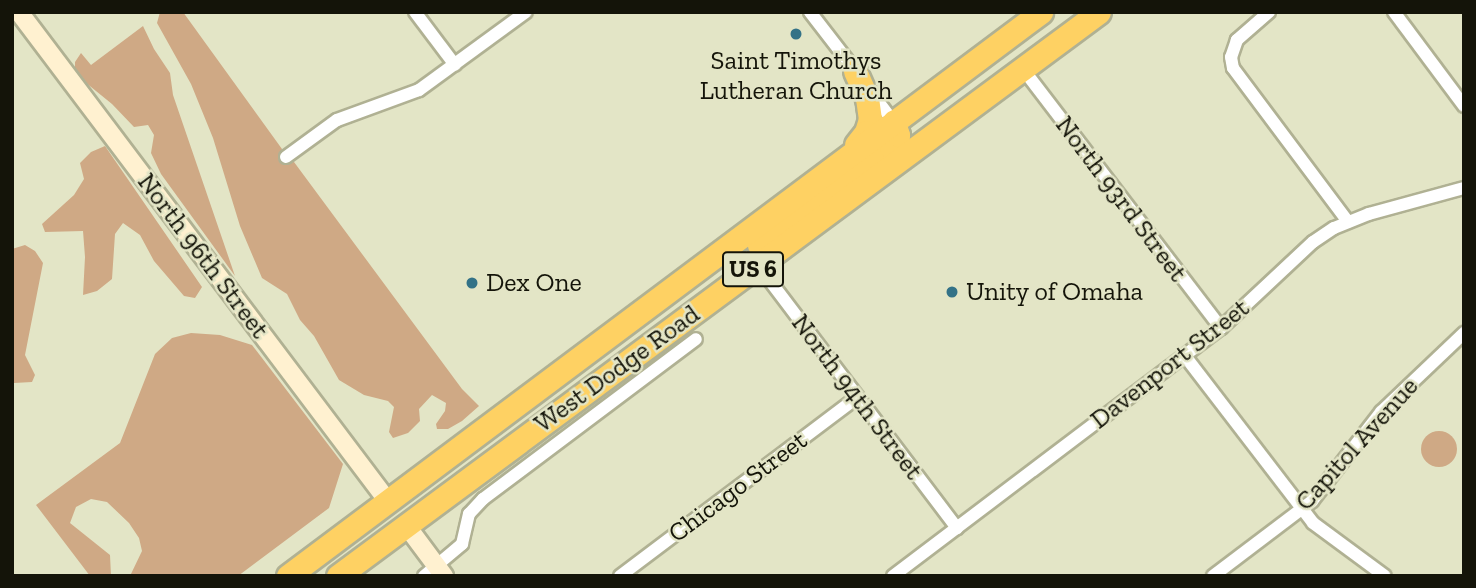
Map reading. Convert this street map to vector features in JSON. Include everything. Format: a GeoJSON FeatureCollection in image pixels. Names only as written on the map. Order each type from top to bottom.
{"type":"FeatureCollection","features":[{"type":"Feature","properties":{"kind":"highway","name":"West Dodge Road"},"geometry":{"type":"LineString","coordinates":[[288,576],[1041,12]]}},
{"type":"Feature","properties":{"kind":"highway","name":"West Dodge Road"},"geometry":{"type":"LineString","coordinates":[[338,576],[1099,12]]}},
{"type":"Feature","properties":{"kind":"highway"},"geometry":{"type":"LineString","coordinates":[[836,166],[861,138],[870,121],[867,97],[855,72]]}},
{"type":"Feature","properties":{"kind":"highway"},"geometry":{"type":"LineString","coordinates":[[674,326],[744,256],[891,147],[898,135],[894,122]]}},
{"type":"Feature","properties":{"kind":"street"},"geometry":{"type":"LineString","coordinates":[[12,16],[18,12]]}},
{"type":"Feature","properties":{"kind":"street","name":"North 96th Street"},"geometry":{"type":"LineString","coordinates":[[18,12],[387,500]]}},
{"type":"Feature","properties":{"kind":"street"},"geometry":{"type":"LineString","coordinates":[[415,12],[455,65]]}},
{"type":"Feature","properties":{"kind":"street"},"geometry":{"type":"LineString","coordinates":[[286,157],[337,120],[419,90],[526,12]]}},
{"type":"Feature","properties":{"kind":"street"},"geometry":{"type":"LineString","coordinates":[[810,12],[894,122]]}},
{"type":"Feature","properties":{"kind":"street"},"geometry":{"type":"LineString","coordinates":[[1269,12],[1246,30],[1234,46],[1232,62],[1237,77],[1348,222]]}},
{"type":"Feature","properties":{"kind":"street"},"geometry":{"type":"LineString","coordinates":[[1394,12],[1464,106]]}},
{"type":"Feature","properties":{"kind":"street","name":"North 93rd Street"},"geometry":{"type":"LineString","coordinates":[[1023,69],[1221,328]]}},
{"type":"Feature","properties":{"kind":"street","name":"Davenport Street"},"geometry":{"type":"LineString","coordinates":[[893,576],[1221,328],[1301,252],[1348,222],[1464,188]]}},
{"type":"Feature","properties":{"kind":"street","name":"North 94th Street"},"geometry":{"type":"LineString","coordinates":[[758,265],[856,398],[957,528]]}},
{"type":"Feature","properties":{"kind":"street","name":"Capitol Avenue"},"geometry":{"type":"LineString","coordinates":[[1213,576],[1312,501],[1381,412],[1464,333]]}},
{"type":"Feature","properties":{"kind":"street"},"geometry":{"type":"LineString","coordinates":[[406,525],[435,573],[461,544],[469,514],[483,499],[696,339]]}},
{"type":"Feature","properties":{"kind":"street"},"geometry":{"type":"LineString","coordinates":[[1185,356],[1313,523],[1384,576]]}},
{"type":"Feature","properties":{"kind":"street","name":"Chicago Street"},"geometry":{"type":"LineString","coordinates":[[620,576],[856,398]]}},
{"type":"Feature","properties":{"kind":"shaded area"},"geometry":{"type":"Polygon","coordinates":[[[160,12],[183,12],[282,149],[281,156],[288,162],[294,162],[462,389],[479,406],[462,421],[448,429],[437,429],[436,424],[445,411],[446,403],[432,395],[419,409],[420,421],[408,433],[393,438],[389,432],[394,407],[388,401],[364,395],[339,380],[314,336],[300,320],[287,294],[262,278],[240,226],[213,138],[191,84],[157,23],[160,12]]]}},
{"type":"Feature","properties":{"kind":"shaded area"},"geometry":{"type":"Polygon","coordinates":[[[143,26],[170,73],[173,95],[235,276],[161,174],[151,153],[154,135],[148,125],[134,127],[112,104],[75,74],[75,62],[81,53],[91,65],[143,26]]]}},
{"type":"Feature","properties":{"kind":"shaded area"},"geometry":{"type":"Polygon","coordinates":[[[105,146],[202,287],[195,298],[184,296],[154,261],[140,235],[123,223],[115,234],[112,279],[97,291],[83,295],[83,231],[45,232],[42,224],[74,195],[84,179],[80,163],[91,152],[105,146]]]}},
{"type":"Feature","properties":{"kind":"shaded area"},"geometry":{"type":"Polygon","coordinates":[[[25,245],[35,251],[43,263],[25,355],[35,375],[32,382],[14,383],[12,386],[12,249],[25,245]]]}},
{"type":"Feature","properties":{"kind":"shaded area"},"geometry":{"type":"Polygon","coordinates":[[[191,333],[220,335],[252,345],[343,464],[329,508],[238,576],[130,576],[142,551],[139,538],[129,523],[107,502],[91,499],[76,507],[70,523],[110,555],[111,576],[90,576],[36,505],[120,443],[155,354],[172,338],[191,333]]]}},
{"type":"Feature","properties":{"kind":"shaded area"},"geometry":{"type":"Polygon","coordinates":[[[1439,431],[1451,437],[1457,449],[1451,461],[1439,467],[1427,461],[1421,449],[1427,437],[1439,431]]]}},
{"type":"Feature","properties":{"kind":"place","name":"Saint Timothys Lutheran Church"},"geometry":{"type":"Point","coordinates":[796,34]}},
{"type":"Feature","properties":{"kind":"place","name":"Dex One"},"geometry":{"type":"Point","coordinates":[472,283]}},
{"type":"Feature","properties":{"kind":"place","name":"Unity of Omaha"},"geometry":{"type":"Point","coordinates":[952,292]}}]}
